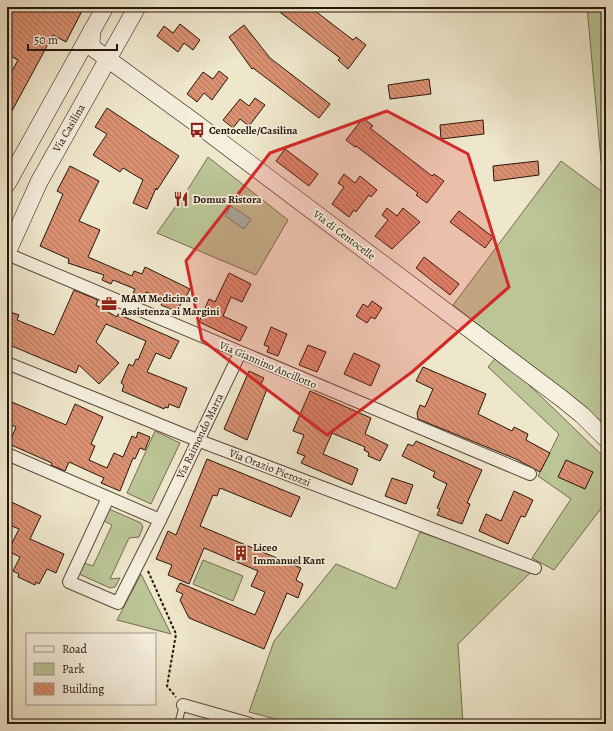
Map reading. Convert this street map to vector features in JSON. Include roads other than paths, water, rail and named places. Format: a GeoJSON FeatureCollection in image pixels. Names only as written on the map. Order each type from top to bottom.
{"type":"FeatureCollection","features":[{"type":"Feature","properties":{"kind":"street"},"geometry":{"type":"LineString","coordinates":[[8,180],[105,7]]}},
{"type":"Feature","properties":{"kind":"street","name":"Via Casilina"},"geometry":{"type":"LineString","coordinates":[[7,253],[39,182],[137,7]]}},
{"type":"Feature","properties":{"kind":"street","name":"Via di Centocelle"},"geometry":{"type":"LineString","coordinates":[[92,30],[92,47],[561,398],[582,415],[606,439]]}},
{"type":"Feature","properties":{"kind":"street","name":"Via Giannino Ancillotto"},"geometry":{"type":"LineString","coordinates":[[7,253],[240,353],[530,474]]}},
{"type":"Feature","properties":{"kind":"street","name":"Via Raimondo Marra"},"geometry":{"type":"LineString","coordinates":[[108,498],[69,582],[118,603],[160,520],[240,353]]}},
{"type":"Feature","properties":{"kind":"street","name":"Via Orazio Pierozzi"},"geometry":{"type":"LineString","coordinates":[[7,363],[198,440],[535,568]]}},
{"type":"Feature","properties":{"kind":"street"},"geometry":{"type":"LineString","coordinates":[[7,454],[160,520]]}},
{"type":"Feature","properties":{"kind":"street"},"geometry":{"type":"LineString","coordinates":[[183,705],[250,724]]}},
{"type":"Feature","properties":{"kind":"lane"},"geometry":{"type":"LineString","coordinates":[[178,724],[183,705]]}},
{"type":"Feature","properties":{"kind":"place","name":"Centocelle/Casilina"},"geometry":{"type":"Point","coordinates":[197,130]}},
{"type":"Feature","properties":{"kind":"place","name":"Domus Ristora"},"geometry":{"type":"Point","coordinates":[181,199]}},
{"type":"Feature","properties":{"kind":"place","name":"MAM Medicina e Assistenza ai Margini"},"geometry":{"type":"Point","coordinates":[109,304]}},
{"type":"Feature","properties":{"kind":"place","name":"Liceo Immanuel Kant"},"geometry":{"type":"Point","coordinates":[241,553]}}]}
